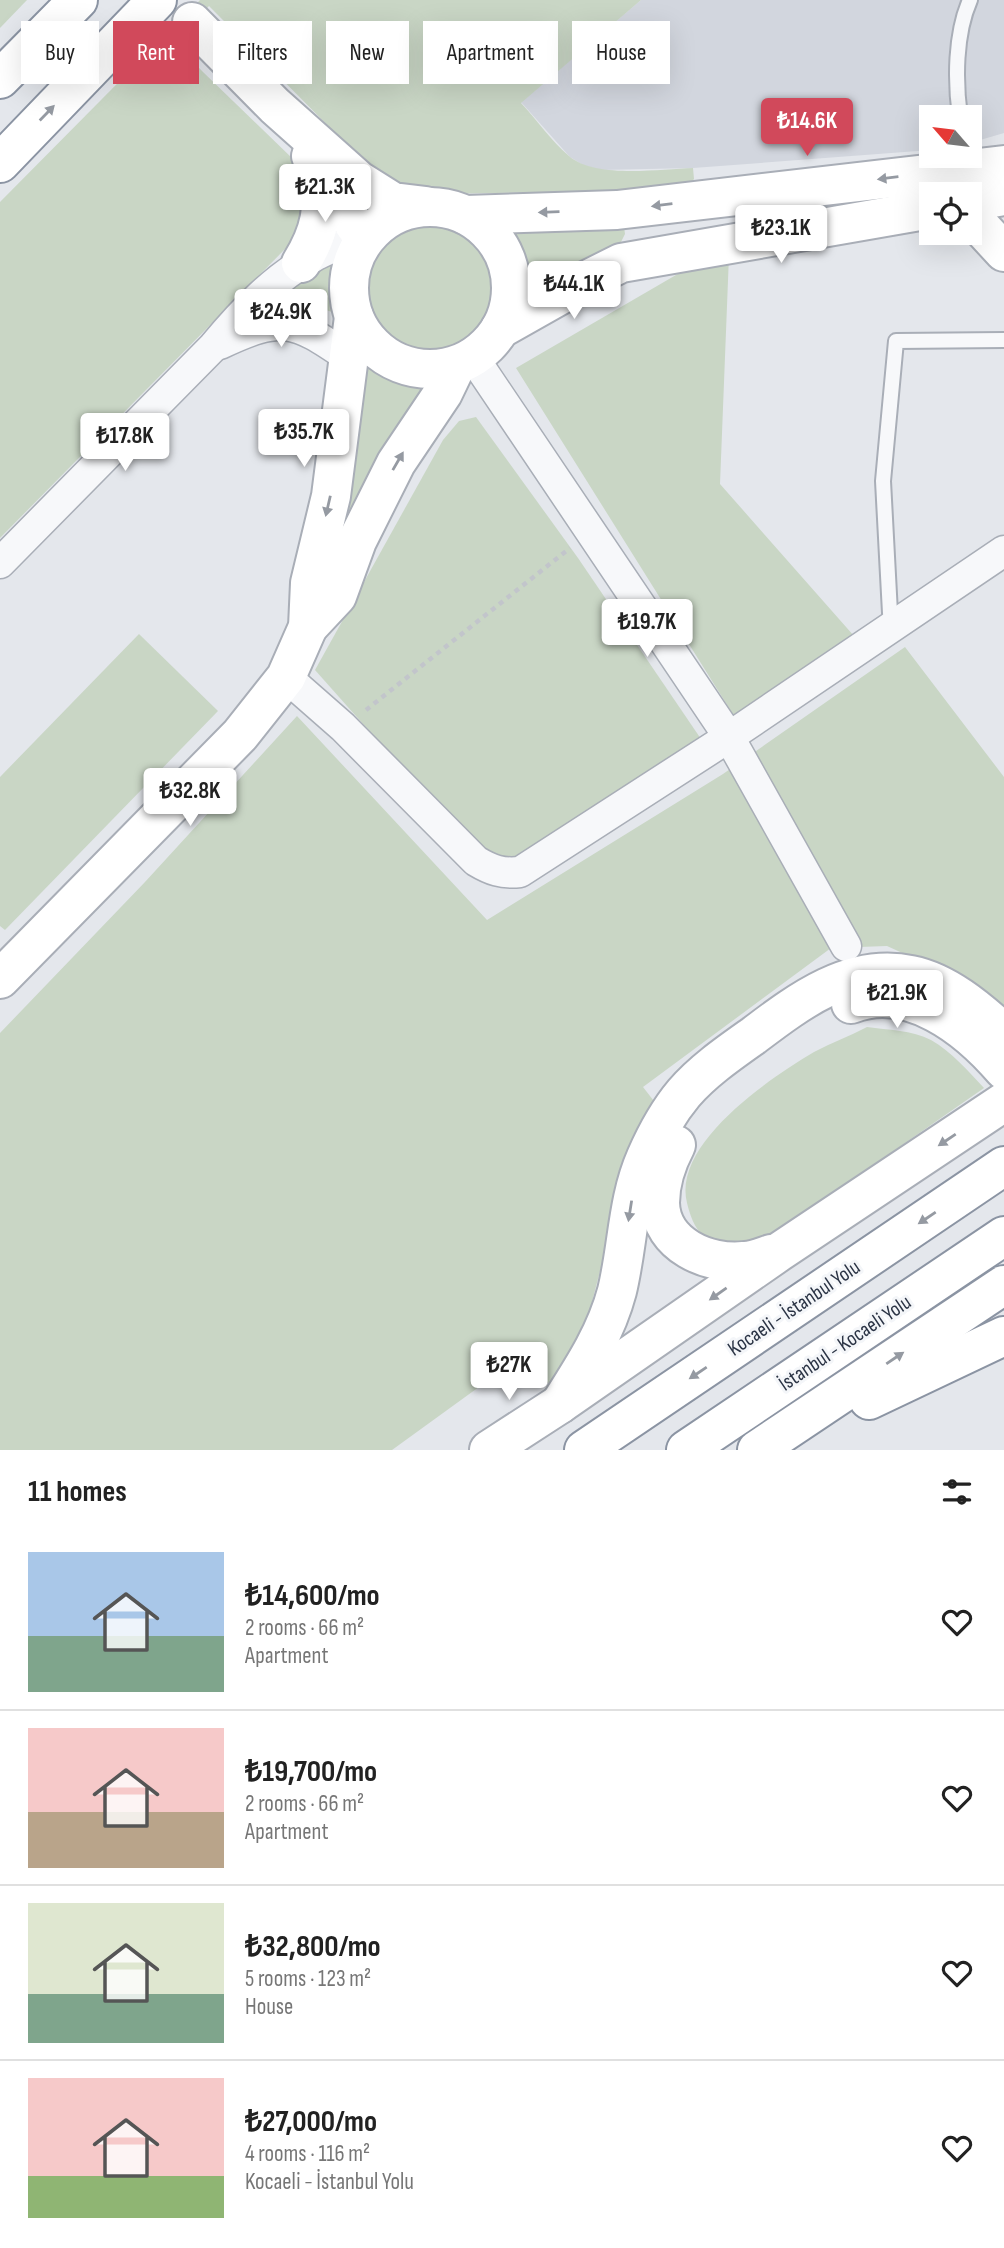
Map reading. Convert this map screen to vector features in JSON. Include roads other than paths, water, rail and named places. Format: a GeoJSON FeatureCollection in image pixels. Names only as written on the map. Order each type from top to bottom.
{"type":"FeatureCollection","features":[{"type":"Feature","properties":{"kind":"main road"},"geometry":{"type":"LineString","coordinates":[[0,79],[78,0]]}},
{"type":"Feature","properties":{"kind":"main road"},"geometry":{"type":"LineString","coordinates":[[0,163],[157,0]]}},
{"type":"Feature","properties":{"kind":"main road"},"geometry":{"type":"LineString","coordinates":[[199,29],[275,106],[358,180],[393,202],[447,208],[466,215],[488,230],[503,252],[510,278],[509,304],[500,329],[488,344],[464,361],[433,369],[411,367],[389,358],[371,344],[354,317],[349,283],[361,244],[380,223],[402,211],[426,206]]}},
{"type":"Feature","properties":{"kind":"main road"},"geometry":{"type":"LineString","coordinates":[[275,106],[322,172],[361,244]]}},
{"type":"Feature","properties":{"kind":"main road"},"geometry":{"type":"LineString","coordinates":[[301,263],[314,243],[320,222],[322,172]]}},
{"type":"Feature","properties":{"kind":"main road"},"geometry":{"type":"LineString","coordinates":[[947,182],[995,172]]}},
{"type":"Feature","properties":{"kind":"main road"},"geometry":{"type":"LineString","coordinates":[[982,188],[995,172]]}},
{"type":"Feature","properties":{"kind":"main road"},"geometry":{"type":"LineString","coordinates":[[466,215],[617,210],[919,185]]}},
{"type":"Feature","properties":{"kind":"main road"},"geometry":{"type":"LineString","coordinates":[[500,329],[621,263],[919,189]]}},
{"type":"Feature","properties":{"kind":"main road"},"geometry":{"type":"LineString","coordinates":[[982,228],[1004,252]]}},
{"type":"Feature","properties":{"kind":"main road"},"geometry":{"type":"LineString","coordinates":[[0,979],[240,735],[286,677],[308,626],[310,583],[331,496],[354,317]]}},
{"type":"Feature","properties":{"kind":"main road"},"geometry":{"type":"LineString","coordinates":[[308,626],[337,596],[357,541],[396,463],[464,361]]}},
{"type":"Feature","properties":{"kind":"main road"},"geometry":{"type":"LineString","coordinates":[[560,1404],[606,1324],[617,1291],[631,1201],[645,1158],[662,1123],[685,1093],[729,1053],[801,1001],[829,985],[857,976],[886,972],[933,982],[960,997],[1004,1033]]}},
{"type":"Feature","properties":{"kind":"main road"},"geometry":{"type":"LineString","coordinates":[[779,1252],[747,1261],[729,1262],[702,1256],[673,1237],[664,1222],[660,1203],[667,1165],[691,1121],[717,1093],[786,1040],[829,1013],[862,1000],[890,998],[916,1004],[944,1016],[969,1035],[1004,1070]]}},
{"type":"Feature","properties":{"kind":"main road"},"geometry":{"type":"LineString","coordinates":[[489,1450],[1004,1102]]}},
{"type":"Feature","properties":{"kind":"main road","name":"Kocaeli - İstanbul Yolu"},"geometry":{"type":"LineString","coordinates":[[584,1450],[1004,1166]]}},
{"type":"Feature","properties":{"kind":"main road","name":"İstanbul - Kocaeli Yolu"},"geometry":{"type":"LineString","coordinates":[[685,1450],[1004,1236]]}},
{"type":"Feature","properties":{"kind":"main road"},"geometry":{"type":"LineString","coordinates":[[757,1450],[1004,1285]]}},
{"type":"Feature","properties":{"kind":"main road"},"geometry":{"type":"LineString","coordinates":[[770,1450],[1004,1336]]}},
{"type":"Feature","properties":{"kind":"street"},"geometry":{"type":"LineString","coordinates":[[0,563],[214,347],[240,314],[269,287],[301,263],[339,246],[361,244]]}},
{"type":"Feature","properties":{"kind":"street"},"geometry":{"type":"LineString","coordinates":[[214,347],[250,329],[269,324],[286,324],[321,338],[348,357]]}},
{"type":"Feature","properties":{"kind":"street"},"geometry":{"type":"LineString","coordinates":[[464,361],[592,531],[729,737],[846,946]]}},
{"type":"Feature","properties":{"kind":"street"},"geometry":{"type":"LineString","coordinates":[[286,677],[343,727],[476,861],[505,874],[520,872],[729,737],[1004,551]]}},
{"type":"Feature","properties":{"kind":"lane"},"geometry":{"type":"LineString","coordinates":[[960,105],[958,55],[970,0]]}},
{"type":"Feature","properties":{"kind":"lane"},"geometry":{"type":"LineString","coordinates":[[895,625],[890,613],[883,481],[896,341],[1004,340]]}}]}
